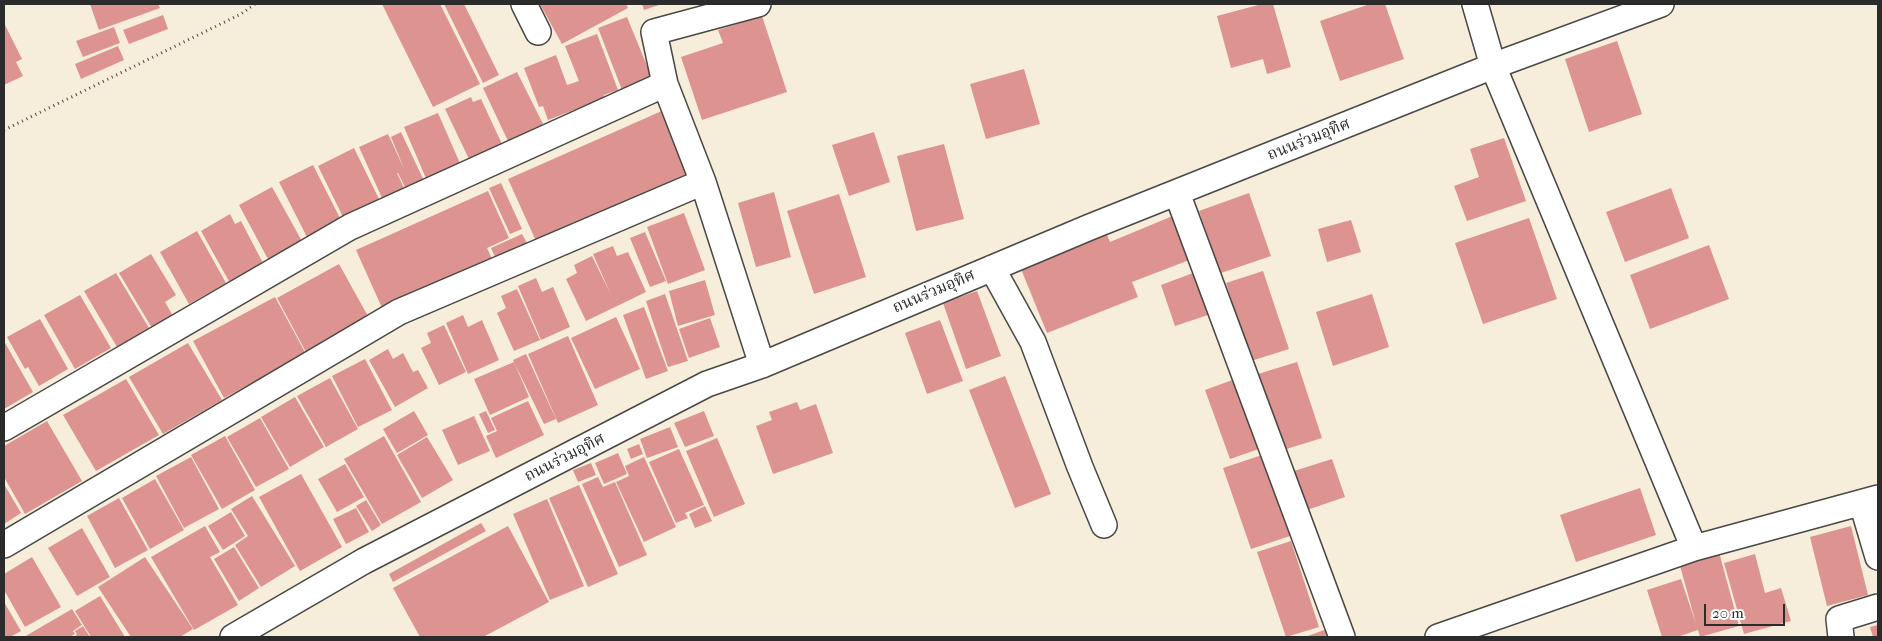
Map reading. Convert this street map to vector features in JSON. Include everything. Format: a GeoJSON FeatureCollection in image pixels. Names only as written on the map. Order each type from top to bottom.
{"type":"FeatureCollection","features":[{"type":"Feature","properties":{"kind":"street"},"geometry":{"type":"LineString","coordinates":[[524,4],[538,32]]}},
{"type":"Feature","properties":{"kind":"street"},"geometry":{"type":"LineString","coordinates":[[758,4],[654,32],[665,84],[703,182],[762,365]]}},
{"type":"Feature","properties":{"kind":"street"},"geometry":{"type":"LineString","coordinates":[[1475,4],[1493,66],[1694,548]]}},
{"type":"Feature","properties":{"kind":"street","name":"ถนนร่วมอุทิศ"},"geometry":{"type":"LineString","coordinates":[[233,637],[364,561],[708,384],[762,365],[992,268],[1493,66],[1661,4]]}},
{"type":"Feature","properties":{"kind":"street"},"geometry":{"type":"LineString","coordinates":[[4,428],[350,227],[665,84]]}},
{"type":"Feature","properties":{"kind":"street"},"geometry":{"type":"LineString","coordinates":[[4,545],[399,312],[703,182]]}},
{"type":"Feature","properties":{"kind":"street"},"geometry":{"type":"LineString","coordinates":[[1177,193],[1342,637]]}},
{"type":"Feature","properties":{"kind":"street"},"geometry":{"type":"LineString","coordinates":[[992,268],[1033,342],[1104,525]]}},
{"type":"Feature","properties":{"kind":"street"},"geometry":{"type":"LineString","coordinates":[[1438,637],[1694,548],[1870,500],[1878,557]]}},
{"type":"Feature","properties":{"kind":"street"},"geometry":{"type":"LineString","coordinates":[[1841,637],[1839,619],[1878,607]]}},
{"type":"Feature","properties":{"kind":"path"},"geometry":{"type":"LineString","coordinates":[[4,130],[241,14],[255,4]]}},
{"type":"Feature","properties":{"kind":"building"},"geometry":{"type":"Polygon","coordinates":[[[90,4],[158,4],[160,8],[99,30],[90,4]]]}},
{"type":"Feature","properties":{"kind":"building"},"geometry":{"type":"Polygon","coordinates":[[[382,4],[440,4],[480,84],[433,107],[382,4]]]}},
{"type":"Feature","properties":{"kind":"building"},"geometry":{"type":"Polygon","coordinates":[[[444,4],[464,4],[499,75],[483,83],[444,4]]]}},
{"type":"Feature","properties":{"kind":"building"},"geometry":{"type":"Polygon","coordinates":[[[540,4],[626,4],[628,8],[562,44],[540,4]]]}},
{"type":"Feature","properties":{"kind":"building"},"geometry":{"type":"Polygon","coordinates":[[[642,4],[662,4],[644,10],[642,4]]]}},
{"type":"Feature","properties":{"kind":"building"},"geometry":{"type":"Polygon","coordinates":[[[1262,4],[1273,4],[1291,67],[1267,74],[1263,59],[1231,68],[1217,16],[1262,4]]]}},
{"type":"Feature","properties":{"kind":"building"},"geometry":{"type":"Polygon","coordinates":[[[1370,4],[1385,4],[1404,59],[1340,81],[1320,21],[1370,4]]]}},
{"type":"Feature","properties":{"kind":"building"},"geometry":{"type":"Polygon","coordinates":[[[163,15],[168,29],[129,44],[123,30],[163,15]]]}},
{"type":"Feature","properties":{"kind":"building"},"geometry":{"type":"Polygon","coordinates":[[[762,16],[787,92],[702,120],[681,57],[723,43],[718,30],[762,16]]]}},
{"type":"Feature","properties":{"kind":"building"},"geometry":{"type":"Polygon","coordinates":[[[627,17],[652,78],[622,90],[598,28],[627,17]]]}},
{"type":"Feature","properties":{"kind":"building"},"geometry":{"type":"Polygon","coordinates":[[[4,23],[22,59],[16,62],[23,76],[4,85],[4,23]]]}},
{"type":"Feature","properties":{"kind":"building"},"geometry":{"type":"Polygon","coordinates":[[[114,27],[120,43],[83,57],[76,41],[114,27]]]}},
{"type":"Feature","properties":{"kind":"building"},"geometry":{"type":"Polygon","coordinates":[[[597,34],[618,90],[604,95],[605,98],[548,120],[543,106],[539,107],[524,68],[556,55],[567,85],[579,81],[565,46],[597,34]]]}},
{"type":"Feature","properties":{"kind":"building"},"geometry":{"type":"Polygon","coordinates":[[[1617,41],[1642,114],[1589,132],[1565,59],[1617,41]]]}},
{"type":"Feature","properties":{"kind":"building"},"geometry":{"type":"Polygon","coordinates":[[[118,46],[124,60],[81,79],[75,64],[118,46]]]}},
{"type":"Feature","properties":{"kind":"building"},"geometry":{"type":"Polygon","coordinates":[[[1024,69],[1040,124],[986,139],[970,84],[1024,69]]]}},
{"type":"Feature","properties":{"kind":"building"},"geometry":{"type":"Polygon","coordinates":[[[517,72],[543,124],[508,141],[483,88],[517,72]]]}},
{"type":"Feature","properties":{"kind":"building"},"geometry":{"type":"Polygon","coordinates":[[[471,97],[473,102],[481,99],[502,144],[469,159],[445,109],[471,97]]]}},
{"type":"Feature","properties":{"kind":"building"},"geometry":{"type":"Polygon","coordinates":[[[664,110],[691,172],[536,241],[508,179],[664,110]]]}},
{"type":"Feature","properties":{"kind":"building"},"geometry":{"type":"Polygon","coordinates":[[[438,113],[462,168],[428,183],[404,127],[438,113]]]}},
{"type":"Feature","properties":{"kind":"building"},"geometry":{"type":"Polygon","coordinates":[[[401,132],[425,183],[407,191],[397,173],[404,188],[382,198],[359,147],[388,134],[405,171],[391,137],[401,132]]]}},
{"type":"Feature","properties":{"kind":"building"},"geometry":{"type":"Polygon","coordinates":[[[874,132],[890,182],[849,196],[832,145],[874,132]]]}},
{"type":"Feature","properties":{"kind":"building"},"geometry":{"type":"Polygon","coordinates":[[[1504,138],[1526,201],[1467,221],[1454,186],[1479,177],[1470,149],[1504,138]]]}},
{"type":"Feature","properties":{"kind":"building"},"geometry":{"type":"Polygon","coordinates":[[[944,144],[964,219],[916,231],[897,156],[944,144]]]}},
{"type":"Feature","properties":{"kind":"building"},"geometry":{"type":"Polygon","coordinates":[[[354,148],[380,201],[344,219],[318,166],[354,148]]]}},
{"type":"Feature","properties":{"kind":"building"},"geometry":{"type":"Polygon","coordinates":[[[313,165],[343,224],[309,241],[279,182],[313,165]]]}},
{"type":"Feature","properties":{"kind":"building"},"geometry":{"type":"Polygon","coordinates":[[[501,183],[522,229],[510,234],[489,188],[501,183]]]}},
{"type":"Feature","properties":{"kind":"building"},"geometry":{"type":"Polygon","coordinates":[[[272,187],[303,243],[269,261],[239,205],[272,187]]]}},
{"type":"Feature","properties":{"kind":"building"},"geometry":{"type":"Polygon","coordinates":[[[1671,188],[1689,238],[1625,262],[1606,212],[1671,188]]]}},
{"type":"Feature","properties":{"kind":"building"},"geometry":{"type":"Polygon","coordinates":[[[488,191],[509,238],[487,248],[493,261],[383,310],[356,250],[488,191]]]}},
{"type":"Feature","properties":{"kind":"building"},"geometry":{"type":"Polygon","coordinates":[[[774,192],[791,257],[756,267],[738,203],[774,192]]]}},
{"type":"Feature","properties":{"kind":"building"},"geometry":{"type":"Polygon","coordinates":[[[1249,193],[1271,256],[1221,273],[1199,211],[1249,193]]]}},
{"type":"Feature","properties":{"kind":"building"},"geometry":{"type":"Polygon","coordinates":[[[839,194],[866,277],[814,294],[787,211],[839,194]]]}},
{"type":"Feature","properties":{"kind":"building"},"geometry":{"type":"Polygon","coordinates":[[[684,213],[705,270],[668,284],[647,227],[684,213]]]}},
{"type":"Feature","properties":{"kind":"building"},"geometry":{"type":"Polygon","coordinates":[[[230,214],[235,224],[241,221],[264,265],[230,283],[201,231],[230,214]]]}},
{"type":"Feature","properties":{"kind":"building"},"geometry":{"type":"Polygon","coordinates":[[[1175,215],[1192,259],[1132,282],[1138,297],[1047,333],[1021,269],[1107,235],[1110,242],[1175,215]]]}},
{"type":"Feature","properties":{"kind":"building"},"geometry":{"type":"Polygon","coordinates":[[[1529,218],[1557,299],[1483,324],[1455,243],[1529,218]]]}},
{"type":"Feature","properties":{"kind":"building"},"geometry":{"type":"Polygon","coordinates":[[[1351,220],[1361,252],[1327,262],[1318,229],[1351,220]]]}},
{"type":"Feature","properties":{"kind":"building"},"geometry":{"type":"Polygon","coordinates":[[[197,231],[226,283],[189,304],[160,252],[197,231]]]}},
{"type":"Feature","properties":{"kind":"building"},"geometry":{"type":"Polygon","coordinates":[[[645,232],[666,281],[650,287],[630,238],[645,232]]]}},
{"type":"Feature","properties":{"kind":"building"},"geometry":{"type":"Polygon","coordinates":[[[522,234],[527,243],[495,257],[491,248],[522,234]]]}},
{"type":"Feature","properties":{"kind":"building"},"geometry":{"type":"Polygon","coordinates":[[[1709,245],[1729,299],[1650,329],[1630,275],[1709,245]]]}},
{"type":"Feature","properties":{"kind":"building"},"geometry":{"type":"Polygon","coordinates":[[[613,246],[617,256],[628,252],[646,292],[586,321],[566,279],[577,273],[574,265],[592,256],[611,295],[593,254],[613,246]]]}},
{"type":"Feature","properties":{"kind":"building"},"geometry":{"type":"Polygon","coordinates":[[[151,254],[176,295],[165,302],[173,316],[152,328],[119,273],[151,254]]]}},
{"type":"Feature","properties":{"kind":"building"},"geometry":{"type":"Polygon","coordinates":[[[339,264],[369,318],[306,352],[277,298],[339,264]]]}},
{"type":"Feature","properties":{"kind":"building"},"geometry":{"type":"Polygon","coordinates":[[[1263,271],[1289,349],[1251,361],[1226,283],[1263,271]]]}},
{"type":"Feature","properties":{"kind":"building"},"geometry":{"type":"Polygon","coordinates":[[[116,273],[149,328],[117,347],[84,291],[116,273]]]}},
{"type":"Feature","properties":{"kind":"building"},"geometry":{"type":"Polygon","coordinates":[[[1193,273],[1208,315],[1175,326],[1161,285],[1193,273]]]}},
{"type":"Feature","properties":{"kind":"building"},"geometry":{"type":"Polygon","coordinates":[[[536,278],[542,292],[553,287],[570,327],[541,340],[518,286],[536,278]]]}},
{"type":"Feature","properties":{"kind":"building"},"geometry":{"type":"Polygon","coordinates":[[[705,280],[715,315],[678,326],[669,291],[705,280]]]}},
{"type":"Feature","properties":{"kind":"building"},"geometry":{"type":"Polygon","coordinates":[[[517,289],[540,340],[514,351],[497,313],[506,308],[501,296],[517,289]]]}},
{"type":"Feature","properties":{"kind":"building"},"geometry":{"type":"Polygon","coordinates":[[[977,291],[1001,356],[966,369],[943,303],[977,291]]]}},
{"type":"Feature","properties":{"kind":"building"},"geometry":{"type":"Polygon","coordinates":[[[665,294],[688,361],[668,367],[646,301],[665,294]]]}},
{"type":"Feature","properties":{"kind":"building"},"geometry":{"type":"Polygon","coordinates":[[[1372,294],[1389,347],[1333,366],[1316,312],[1372,294]]]}},
{"type":"Feature","properties":{"kind":"building"},"geometry":{"type":"Polygon","coordinates":[[[80,295],[111,348],[75,369],[44,315],[80,295]]]}},
{"type":"Feature","properties":{"kind":"building"},"geometry":{"type":"Polygon","coordinates":[[[275,297],[306,354],[224,398],[193,341],[275,297]]]}},
{"type":"Feature","properties":{"kind":"building"},"geometry":{"type":"Polygon","coordinates":[[[644,307],[668,371],[646,379],[623,315],[644,307]]]}},
{"type":"Feature","properties":{"kind":"building"},"geometry":{"type":"Polygon","coordinates":[[[463,315],[468,327],[482,320],[499,360],[468,374],[446,323],[463,315]]]}},
{"type":"Feature","properties":{"kind":"building"},"geometry":{"type":"Polygon","coordinates":[[[616,317],[640,369],[595,389],[571,338],[616,317]]]}},
{"type":"Feature","properties":{"kind":"building"},"geometry":{"type":"Polygon","coordinates":[[[710,318],[720,347],[689,358],[679,329],[710,318]]]}},
{"type":"Feature","properties":{"kind":"building"},"geometry":{"type":"Polygon","coordinates":[[[40,319],[68,369],[39,386],[28,367],[25,369],[7,337],[40,319]]]}},
{"type":"Feature","properties":{"kind":"building"},"geometry":{"type":"Polygon","coordinates":[[[940,320],[963,381],[927,394],[905,333],[940,320]]]}},
{"type":"Feature","properties":{"kind":"building"},"geometry":{"type":"Polygon","coordinates":[[[444,325],[466,372],[439,385],[421,348],[431,343],[427,333],[444,325]]]}},
{"type":"Feature","properties":{"kind":"building"},"geometry":{"type":"Polygon","coordinates":[[[568,336],[598,405],[558,423],[528,354],[568,336]]]}},
{"type":"Feature","properties":{"kind":"building"},"geometry":{"type":"Polygon","coordinates":[[[4,341],[33,392],[4,409],[4,341]]]}},
{"type":"Feature","properties":{"kind":"building"},"geometry":{"type":"Polygon","coordinates":[[[188,343],[222,400],[163,434],[129,377],[188,343]]]}},
{"type":"Feature","properties":{"kind":"building"},"geometry":{"type":"Polygon","coordinates":[[[388,349],[393,359],[403,353],[413,372],[418,370],[428,388],[395,407],[369,360],[388,349]]]}},
{"type":"Feature","properties":{"kind":"building"},"geometry":{"type":"Polygon","coordinates":[[[526,354],[556,419],[544,424],[513,360],[526,354]]]}},
{"type":"Feature","properties":{"kind":"building"},"geometry":{"type":"Polygon","coordinates":[[[365,359],[392,410],[358,427],[332,376],[365,359]]]}},
{"type":"Feature","properties":{"kind":"building"},"geometry":{"type":"Polygon","coordinates":[[[514,362],[529,397],[490,415],[474,379],[514,362]]]}},
{"type":"Feature","properties":{"kind":"building"},"geometry":{"type":"Polygon","coordinates":[[[1297,362],[1322,438],[1283,450],[1258,374],[1297,362]]]}},
{"type":"Feature","properties":{"kind":"building"},"geometry":{"type":"Polygon","coordinates":[[[1005,376],[1051,494],[1015,508],[969,390],[1005,376]]]}},
{"type":"Feature","properties":{"kind":"building"},"geometry":{"type":"Polygon","coordinates":[[[330,378],[358,429],[326,447],[297,396],[330,378]]]}},
{"type":"Feature","properties":{"kind":"building"},"geometry":{"type":"Polygon","coordinates":[[[126,379],[159,435],[96,471],[63,415],[126,379]]]}},
{"type":"Feature","properties":{"kind":"building"},"geometry":{"type":"Polygon","coordinates":[[[1235,379],[1259,449],[1230,459],[1205,390],[1235,379]]]}},
{"type":"Feature","properties":{"kind":"building"},"geometry":{"type":"Polygon","coordinates":[[[295,397],[324,447],[290,467],[261,417],[295,397]]]}},
{"type":"Feature","properties":{"kind":"building"},"geometry":{"type":"Polygon","coordinates":[[[528,401],[544,435],[496,458],[486,436],[497,431],[491,418],[528,401]]]}},
{"type":"Feature","properties":{"kind":"building"},"geometry":{"type":"Polygon","coordinates":[[[797,402],[800,410],[816,404],[833,453],[773,474],[756,426],[772,420],[769,412],[797,402]]]}},
{"type":"Feature","properties":{"kind":"building"},"geometry":{"type":"Polygon","coordinates":[[[414,411],[428,435],[397,453],[383,429],[414,411]]]}},
{"type":"Feature","properties":{"kind":"building"},"geometry":{"type":"Polygon","coordinates":[[[486,411],[495,430],[488,433],[479,414],[486,411]]]}},
{"type":"Feature","properties":{"kind":"building"},"geometry":{"type":"Polygon","coordinates":[[[704,411],[714,436],[685,447],[674,423],[704,411]]]}},
{"type":"Feature","properties":{"kind":"building"},"geometry":{"type":"Polygon","coordinates":[[[474,416],[490,451],[458,465],[442,430],[474,416]]]}},
{"type":"Feature","properties":{"kind":"building"},"geometry":{"type":"Polygon","coordinates":[[[260,418],[289,469],[256,487],[227,437],[260,418]]]}},
{"type":"Feature","properties":{"kind":"building"},"geometry":{"type":"Polygon","coordinates":[[[47,421],[82,481],[25,514],[4,477],[4,446],[47,421]]]}},
{"type":"Feature","properties":{"kind":"building"},"geometry":{"type":"Polygon","coordinates":[[[670,427],[678,447],[647,458],[640,439],[670,427]]]}},
{"type":"Feature","properties":{"kind":"building"},"geometry":{"type":"Polygon","coordinates":[[[225,436],[255,490],[222,509],[191,455],[225,436]]]}},
{"type":"Feature","properties":{"kind":"building"},"geometry":{"type":"Polygon","coordinates":[[[384,436],[421,502],[382,524],[344,459],[384,436]]]}},
{"type":"Feature","properties":{"kind":"building"},"geometry":{"type":"Polygon","coordinates":[[[427,437],[453,480],[422,498],[397,455],[427,437]]]}},
{"type":"Feature","properties":{"kind":"building"},"geometry":{"type":"Polygon","coordinates":[[[717,438],[745,504],[714,517],[686,451],[717,438]]]}},
{"type":"Feature","properties":{"kind":"building"},"geometry":{"type":"Polygon","coordinates":[[[639,444],[643,454],[631,459],[627,449],[639,444]]]}},
{"type":"Feature","properties":{"kind":"building"},"geometry":{"type":"Polygon","coordinates":[[[679,449],[704,505],[685,513],[688,518],[676,523],[649,462],[679,449]]]}},
{"type":"Feature","properties":{"kind":"building"},"geometry":{"type":"Polygon","coordinates":[[[618,453],[627,474],[604,484],[595,463],[618,453]]]}},
{"type":"Feature","properties":{"kind":"building"},"geometry":{"type":"Polygon","coordinates":[[[1265,454],[1293,535],[1251,549],[1223,468],[1265,454]]]}},
{"type":"Feature","properties":{"kind":"building"},"geometry":{"type":"Polygon","coordinates":[[[191,457],[219,509],[184,528],[156,476],[191,457]]]}},
{"type":"Feature","properties":{"kind":"building"},"geometry":{"type":"Polygon","coordinates":[[[644,457],[676,527],[644,542],[616,482],[629,476],[625,466],[644,457]]]}},
{"type":"Feature","properties":{"kind":"building"},"geometry":{"type":"Polygon","coordinates":[[[1332,459],[1345,497],[1307,510],[1294,471],[1332,459]]]}},
{"type":"Feature","properties":{"kind":"building"},"geometry":{"type":"Polygon","coordinates":[[[591,463],[596,475],[578,482],[573,470],[591,463]]]}},
{"type":"Feature","properties":{"kind":"building"},"geometry":{"type":"Polygon","coordinates":[[[345,464],[364,497],[337,512],[318,479],[345,464]]]}},
{"type":"Feature","properties":{"kind":"building"},"geometry":{"type":"Polygon","coordinates":[[[301,474],[342,547],[300,571],[259,497],[301,474]]]}},
{"type":"Feature","properties":{"kind":"building"},"geometry":{"type":"Polygon","coordinates":[[[598,477],[603,487],[615,482],[647,555],[619,567],[582,484],[598,477]]]}},
{"type":"Feature","properties":{"kind":"building"},"geometry":{"type":"Polygon","coordinates":[[[155,479],[184,530],[150,549],[122,498],[155,479]]]}},
{"type":"Feature","properties":{"kind":"building"},"geometry":{"type":"Polygon","coordinates":[[[4,484],[21,513],[4,524],[4,484]]]}},
{"type":"Feature","properties":{"kind":"building"},"geometry":{"type":"Polygon","coordinates":[[[579,485],[618,574],[588,587],[549,498],[579,485]]]}},
{"type":"Feature","properties":{"kind":"building"},"geometry":{"type":"Polygon","coordinates":[[[1640,488],[1656,535],[1576,562],[1560,515],[1640,488]]]}},
{"type":"Feature","properties":{"kind":"building"},"geometry":{"type":"Polygon","coordinates":[[[252,496],[295,566],[261,587],[235,545],[248,536],[231,509],[252,496]]]}},
{"type":"Feature","properties":{"kind":"building"},"geometry":{"type":"Polygon","coordinates":[[[119,498],[148,550],[115,568],[87,516],[119,498]]]}},
{"type":"Feature","properties":{"kind":"building"},"geometry":{"type":"Polygon","coordinates":[[[547,499],[584,586],[550,600],[513,514],[547,499]]]}},
{"type":"Feature","properties":{"kind":"building"},"geometry":{"type":"Polygon","coordinates":[[[366,500],[381,525],[372,531],[356,506],[366,500]]]}},
{"type":"Feature","properties":{"kind":"building"},"geometry":{"type":"Polygon","coordinates":[[[705,506],[712,521],[695,528],[689,514],[705,506]]]}},
{"type":"Feature","properties":{"kind":"building"},"geometry":{"type":"Polygon","coordinates":[[[356,508],[369,532],[346,544],[333,519],[356,508]]]}},
{"type":"Feature","properties":{"kind":"building"},"geometry":{"type":"Polygon","coordinates":[[[231,512],[245,536],[223,550],[208,526],[231,512]]]}},
{"type":"Feature","properties":{"kind":"building"},"geometry":{"type":"Polygon","coordinates":[[[481,523],[486,531],[393,582],[389,574],[481,523]]]}},
{"type":"Feature","properties":{"kind":"building"},"geometry":{"type":"Polygon","coordinates":[[[205,526],[220,552],[210,557],[238,605],[194,630],[151,557],[205,526]]]}},
{"type":"Feature","properties":{"kind":"building"},"geometry":{"type":"Polygon","coordinates":[[[508,526],[549,602],[483,637],[420,637],[393,588],[508,526]]]}},
{"type":"Feature","properties":{"kind":"building"},"geometry":{"type":"Polygon","coordinates":[[[1851,526],[1868,595],[1827,606],[1810,537],[1851,526]]]}},
{"type":"Feature","properties":{"kind":"building"},"geometry":{"type":"Polygon","coordinates":[[[82,528],[110,577],[77,596],[48,548],[82,528]]]}},
{"type":"Feature","properties":{"kind":"building"},"geometry":{"type":"Polygon","coordinates":[[[1291,541],[1319,627],[1286,637],[1257,552],[1291,541]]]}},
{"type":"Feature","properties":{"kind":"building"},"geometry":{"type":"Polygon","coordinates":[[[234,547],[259,588],[239,601],[214,559],[234,547]]]}},
{"type":"Feature","properties":{"kind":"building"},"geometry":{"type":"Polygon","coordinates":[[[1719,552],[1739,626],[1700,637],[1698,630],[1677,637],[1662,637],[1647,590],[1681,579],[1696,624],[1679,562],[1719,552]]]}},
{"type":"Feature","properties":{"kind":"building"},"geometry":{"type":"Polygon","coordinates":[[[1755,554],[1765,593],[1781,588],[1791,621],[1744,634],[1724,563],[1755,554]]]}},
{"type":"Feature","properties":{"kind":"building"},"geometry":{"type":"Polygon","coordinates":[[[32,557],[61,607],[25,627],[4,590],[4,574],[32,557]]]}},
{"type":"Feature","properties":{"kind":"building"},"geometry":{"type":"Polygon","coordinates":[[[145,557],[193,629],[180,637],[131,637],[98,587],[145,557]]]}},
{"type":"Feature","properties":{"kind":"building"},"geometry":{"type":"Polygon","coordinates":[[[100,596],[125,637],[91,637],[75,611],[100,596]]]}},
{"type":"Feature","properties":{"kind":"building"},"geometry":{"type":"Polygon","coordinates":[[[4,602],[21,631],[10,637],[4,637],[4,602]]]}},
{"type":"Feature","properties":{"kind":"building"},"geometry":{"type":"Polygon","coordinates":[[[72,609],[82,625],[73,631],[75,634],[70,637],[24,637],[72,609]]]}},
{"type":"Feature","properties":{"kind":"building"},"geometry":{"type":"Polygon","coordinates":[[[1878,625],[1878,637],[1873,637],[1870,627],[1878,625]]]}},
{"type":"Feature","properties":{"kind":"building"},"geometry":{"type":"Polygon","coordinates":[[[83,626],[90,637],[73,637],[77,635],[75,631],[83,626]]]}},
{"type":"Feature","properties":{"kind":"building"},"geometry":{"type":"Polygon","coordinates":[[[1327,629],[1329,637],[1305,637],[1327,629]]]}}]}
